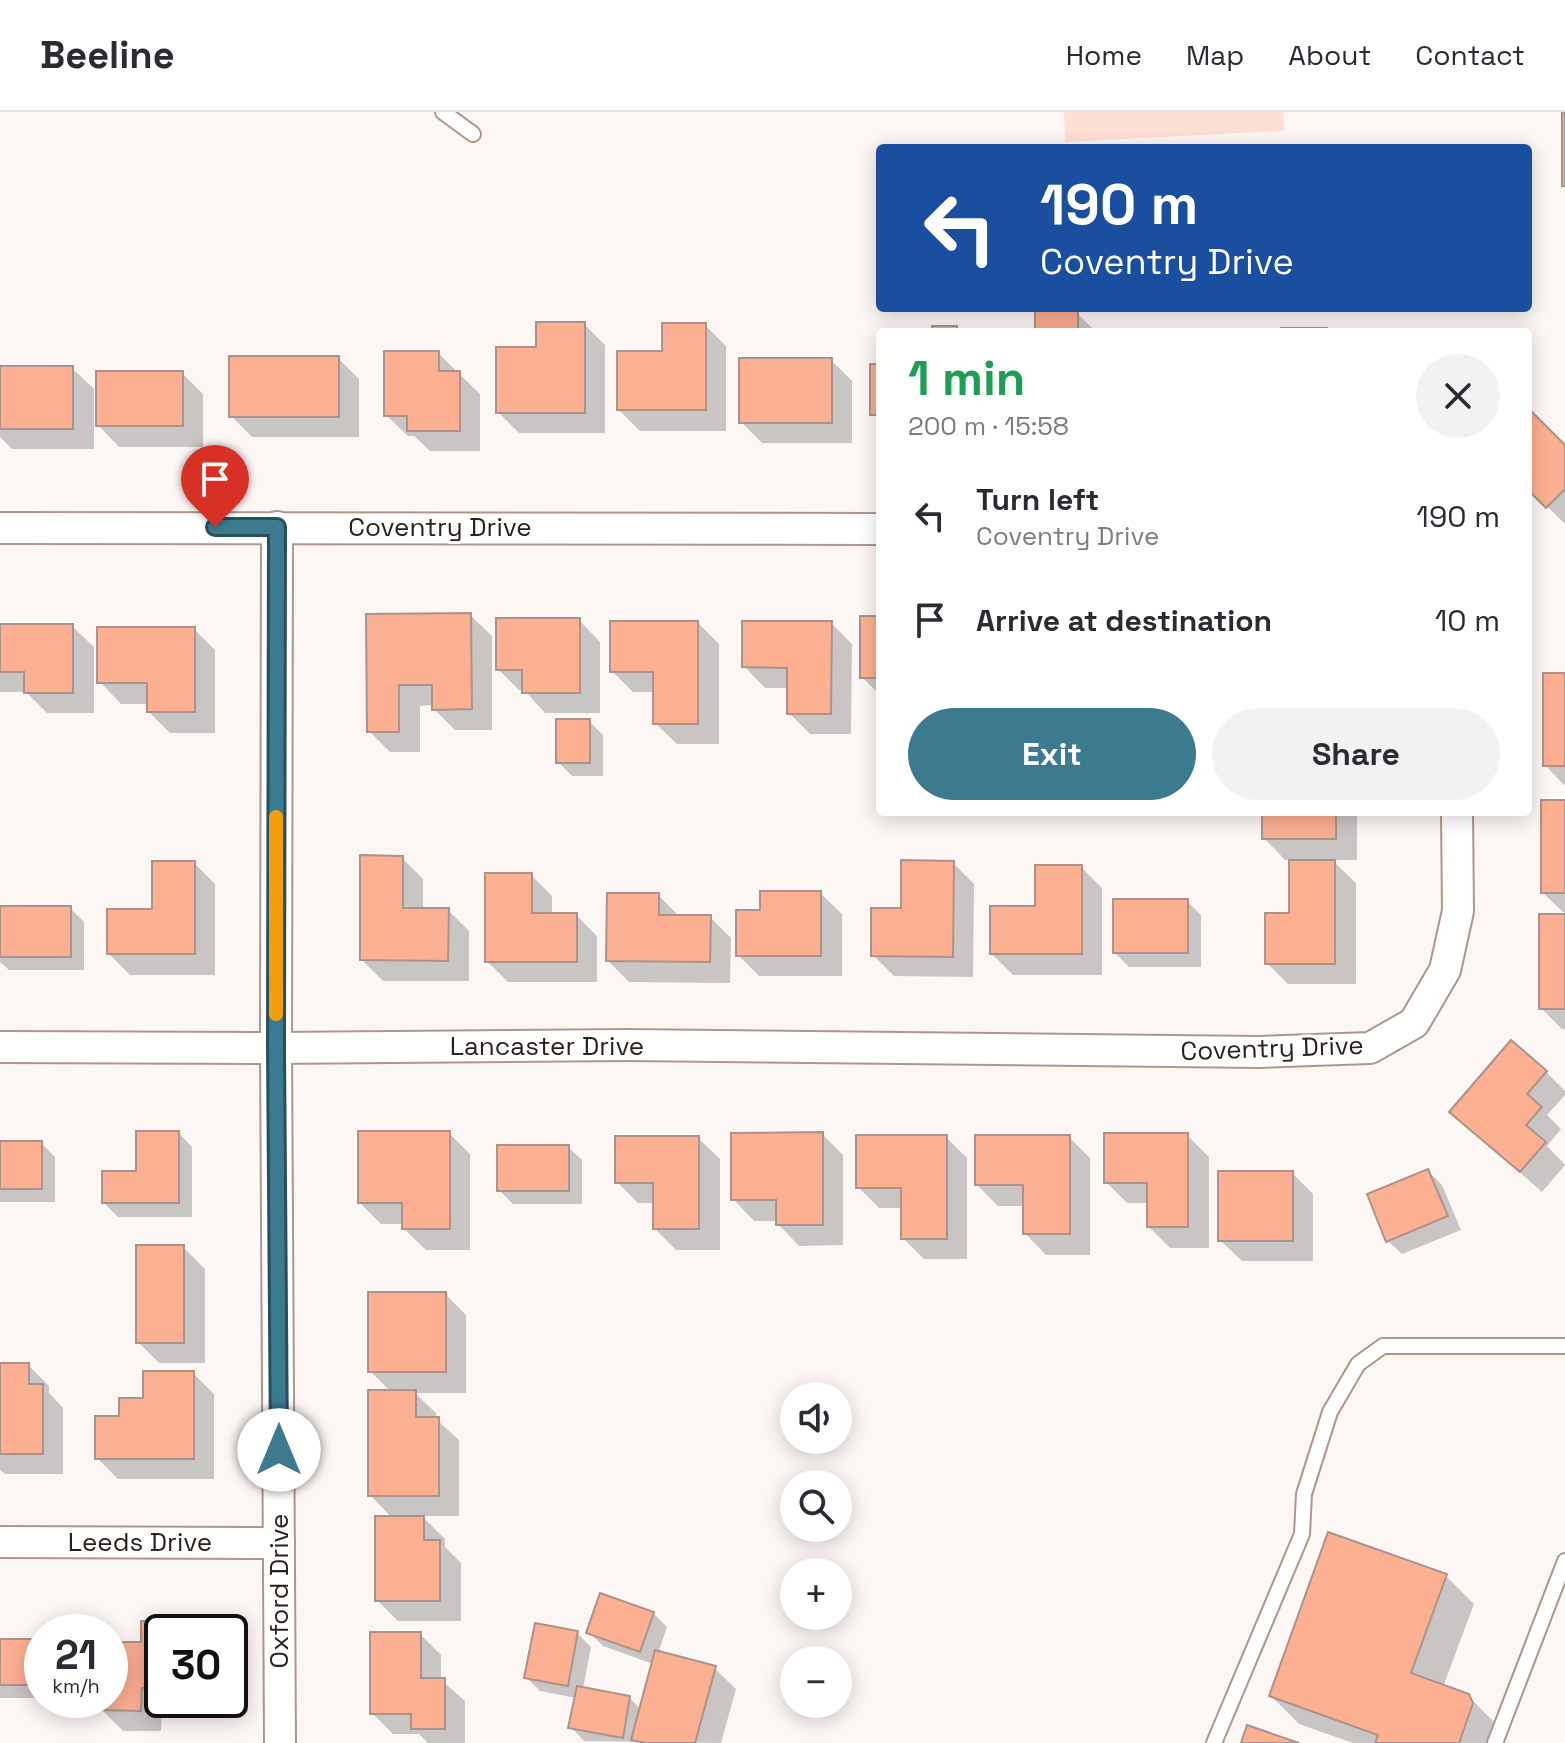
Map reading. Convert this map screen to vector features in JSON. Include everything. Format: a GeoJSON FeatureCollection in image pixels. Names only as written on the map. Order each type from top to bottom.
{"type":"FeatureCollection","features":[{"type":"Feature","properties":{"kind":"street","name":"Oxford Drive"},"geometry":{"type":"LineString","coordinates":[[277,527],[280,1743]]}},
{"type":"Feature","properties":{"kind":"street","name":"Coventry Drive"},"geometry":{"type":"LineString","coordinates":[[0,528],[876,529]]}},
{"type":"Feature","properties":{"kind":"street","name":"Coventry Drive"},"geometry":{"type":"LineString","coordinates":[[1095,1050],[1259,1052],[1370,1048],[1414,1023],[1445,970],[1458,911],[1457,816]]}},
{"type":"Feature","properties":{"kind":"street","name":"Lancaster Drive"},"geometry":{"type":"LineString","coordinates":[[0,1047],[642,1045],[1095,1050]]}},
{"type":"Feature","properties":{"kind":"street","name":"Leeds Drive"},"geometry":{"type":"LineString","coordinates":[[0,1542],[279,1543]]}},
{"type":"Feature","properties":{"kind":"lane"},"geometry":{"type":"LineString","coordinates":[[443,112],[473,134]]}},
{"type":"Feature","properties":{"kind":"lane"},"geometry":{"type":"LineString","coordinates":[[1214,1743],[1302,1534],[1304,1494],[1330,1412],[1358,1364],[1383,1346],[1565,1346]]}},
{"type":"Feature","properties":{"kind":"lane"},"geometry":{"type":"LineString","coordinates":[[1495,1743],[1565,1561]]}},
{"type":"Feature","properties":{"kind":"shaded area"},"geometry":{"type":"Polygon","coordinates":[[[1064,112],[1283,112],[1284,131],[1065,142],[1064,112]]]}},
{"type":"Feature","properties":{"kind":"building"},"geometry":{"type":"Polygon","coordinates":[[[1562,112],[1565,112],[1565,186],[1562,186],[1562,112]]]}},
{"type":"Feature","properties":{"kind":"building"},"geometry":{"type":"Polygon","coordinates":[[[1035,312],[1078,312],[1078,328],[1035,328],[1035,312]]]}},
{"type":"Feature","properties":{"kind":"building"},"geometry":{"type":"Polygon","coordinates":[[[536,322],[585,322],[585,413],[496,413],[496,347],[536,347],[536,322]]]}},
{"type":"Feature","properties":{"kind":"building"},"geometry":{"type":"Polygon","coordinates":[[[662,323],[706,323],[706,410],[617,410],[617,351],[662,351],[662,323]]]}},
{"type":"Feature","properties":{"kind":"building"},"geometry":{"type":"Polygon","coordinates":[[[932,326],[957,326],[957,328],[932,326]]]}},
{"type":"Feature","properties":{"kind":"building"},"geometry":{"type":"Polygon","coordinates":[[[384,351],[439,351],[439,371],[460,371],[460,431],[407,431],[407,416],[384,416],[384,351]]]}},
{"type":"Feature","properties":{"kind":"building"},"geometry":{"type":"Polygon","coordinates":[[[229,356],[339,356],[339,417],[229,417],[229,356]]]}},
{"type":"Feature","properties":{"kind":"building"},"geometry":{"type":"Polygon","coordinates":[[[739,358],[832,358],[832,423],[739,423],[739,358]]]}},
{"type":"Feature","properties":{"kind":"building"},"geometry":{"type":"Polygon","coordinates":[[[870,364],[876,364],[876,415],[870,415],[870,364]]]}},
{"type":"Feature","properties":{"kind":"building"},"geometry":{"type":"Polygon","coordinates":[[[0,366],[73,366],[73,429],[0,429],[0,366]]]}},
{"type":"Feature","properties":{"kind":"building"},"geometry":{"type":"Polygon","coordinates":[[[96,371],[183,371],[183,426],[96,426],[96,371]]]}},
{"type":"Feature","properties":{"kind":"building"},"geometry":{"type":"Polygon","coordinates":[[[1532,412],[1565,445],[1565,489],[1546,508],[1532,494],[1532,412]]]}},
{"type":"Feature","properties":{"kind":"building"},"geometry":{"type":"Polygon","coordinates":[[[471,613],[472,709],[432,710],[432,685],[399,685],[399,732],[367,732],[366,614],[471,613]]]}},
{"type":"Feature","properties":{"kind":"building"},"geometry":{"type":"Polygon","coordinates":[[[860,616],[876,616],[876,678],[860,678],[860,616]]]}},
{"type":"Feature","properties":{"kind":"building"},"geometry":{"type":"Polygon","coordinates":[[[496,618],[580,618],[580,693],[522,693],[522,670],[496,670],[496,618]]]}},
{"type":"Feature","properties":{"kind":"building"},"geometry":{"type":"Polygon","coordinates":[[[610,621],[698,621],[698,724],[653,724],[653,672],[610,672],[610,621]]]}},
{"type":"Feature","properties":{"kind":"building"},"geometry":{"type":"Polygon","coordinates":[[[742,621],[832,621],[831,714],[787,714],[787,668],[742,667],[742,621]]]}},
{"type":"Feature","properties":{"kind":"building"},"geometry":{"type":"Polygon","coordinates":[[[0,624],[73,624],[73,693],[24,693],[24,672],[0,672],[0,624]]]}},
{"type":"Feature","properties":{"kind":"building"},"geometry":{"type":"Polygon","coordinates":[[[97,627],[195,627],[195,712],[147,712],[147,683],[97,683],[97,627]]]}},
{"type":"Feature","properties":{"kind":"building"},"geometry":{"type":"Polygon","coordinates":[[[1543,673],[1565,673],[1565,766],[1543,766],[1543,673]]]}},
{"type":"Feature","properties":{"kind":"building"},"geometry":{"type":"Polygon","coordinates":[[[556,719],[590,719],[590,763],[556,763],[556,719]]]}},
{"type":"Feature","properties":{"kind":"building"},"geometry":{"type":"Polygon","coordinates":[[[1541,800],[1565,800],[1565,893],[1541,893],[1541,800]]]}},
{"type":"Feature","properties":{"kind":"building"},"geometry":{"type":"Polygon","coordinates":[[[1262,816],[1336,816],[1336,839],[1262,839],[1262,816]]]}},
{"type":"Feature","properties":{"kind":"building"},"geometry":{"type":"Polygon","coordinates":[[[360,855],[403,856],[403,908],[449,908],[448,961],[360,960],[360,855]]]}},
{"type":"Feature","properties":{"kind":"building"},"geometry":{"type":"Polygon","coordinates":[[[901,860],[954,861],[953,957],[871,956],[871,908],[901,908],[901,860]]]}},
{"type":"Feature","properties":{"kind":"building"},"geometry":{"type":"Polygon","coordinates":[[[1289,860],[1335,860],[1335,964],[1265,964],[1265,913],[1289,913],[1289,860]]]}},
{"type":"Feature","properties":{"kind":"building"},"geometry":{"type":"Polygon","coordinates":[[[152,861],[195,861],[195,954],[107,954],[107,909],[152,909],[152,861]]]}},
{"type":"Feature","properties":{"kind":"building"},"geometry":{"type":"Polygon","coordinates":[[[1035,865],[1082,865],[1082,954],[990,954],[990,906],[1035,906],[1035,865]]]}},
{"type":"Feature","properties":{"kind":"building"},"geometry":{"type":"Polygon","coordinates":[[[485,873],[532,873],[532,913],[577,913],[577,962],[485,962],[485,873]]]}},
{"type":"Feature","properties":{"kind":"building"},"geometry":{"type":"Polygon","coordinates":[[[760,891],[821,891],[821,956],[736,956],[736,910],[760,910],[760,891]]]}},
{"type":"Feature","properties":{"kind":"building"},"geometry":{"type":"Polygon","coordinates":[[[607,893],[659,893],[659,915],[711,915],[710,962],[606,961],[607,893]]]}},
{"type":"Feature","properties":{"kind":"building"},"geometry":{"type":"Polygon","coordinates":[[[1113,899],[1188,899],[1188,953],[1113,953],[1113,899]]]}},
{"type":"Feature","properties":{"kind":"building"},"geometry":{"type":"Polygon","coordinates":[[[0,906],[71,906],[71,957],[0,957],[0,906]]]}},
{"type":"Feature","properties":{"kind":"building"},"geometry":{"type":"Polygon","coordinates":[[[1539,914],[1565,914],[1565,1009],[1539,1009],[1539,914]]]}},
{"type":"Feature","properties":{"kind":"building"},"geometry":{"type":"Polygon","coordinates":[[[1511,1040],[1547,1071],[1527,1094],[1542,1107],[1526,1125],[1546,1142],[1520,1172],[1449,1112],[1511,1040]]]}},
{"type":"Feature","properties":{"kind":"building"},"geometry":{"type":"Polygon","coordinates":[[[136,1131],[179,1131],[179,1203],[102,1203],[102,1171],[136,1171],[136,1131]]]}},
{"type":"Feature","properties":{"kind":"building"},"geometry":{"type":"Polygon","coordinates":[[[358,1131],[450,1131],[450,1229],[402,1229],[402,1203],[358,1203],[358,1131]]]}},
{"type":"Feature","properties":{"kind":"building"},"geometry":{"type":"Polygon","coordinates":[[[823,1132],[823,1225],[776,1225],[776,1200],[731,1200],[731,1133],[823,1132]]]}},
{"type":"Feature","properties":{"kind":"building"},"geometry":{"type":"Polygon","coordinates":[[[1104,1133],[1188,1133],[1188,1227],[1147,1227],[1147,1183],[1104,1183],[1104,1133]]]}},
{"type":"Feature","properties":{"kind":"building"},"geometry":{"type":"Polygon","coordinates":[[[856,1135],[947,1135],[947,1239],[901,1239],[901,1188],[856,1188],[856,1135]]]}},
{"type":"Feature","properties":{"kind":"building"},"geometry":{"type":"Polygon","coordinates":[[[975,1135],[1070,1135],[1070,1234],[1023,1234],[1023,1185],[975,1185],[975,1135]]]}},
{"type":"Feature","properties":{"kind":"building"},"geometry":{"type":"Polygon","coordinates":[[[615,1136],[699,1136],[699,1229],[653,1229],[653,1183],[615,1183],[615,1136]]]}},
{"type":"Feature","properties":{"kind":"building"},"geometry":{"type":"Polygon","coordinates":[[[0,1141],[42,1141],[42,1189],[0,1189],[0,1141]]]}},
{"type":"Feature","properties":{"kind":"building"},"geometry":{"type":"Polygon","coordinates":[[[497,1145],[569,1145],[569,1191],[497,1191],[497,1145]]]}},
{"type":"Feature","properties":{"kind":"building"},"geometry":{"type":"Polygon","coordinates":[[[1428,1169],[1448,1216],[1386,1242],[1367,1194],[1428,1169]]]}},
{"type":"Feature","properties":{"kind":"building"},"geometry":{"type":"Polygon","coordinates":[[[1218,1171],[1293,1171],[1293,1241],[1218,1241],[1218,1171]]]}},
{"type":"Feature","properties":{"kind":"building"},"geometry":{"type":"Polygon","coordinates":[[[136,1245],[184,1245],[184,1343],[136,1343],[136,1245]]]}},
{"type":"Feature","properties":{"kind":"building"},"geometry":{"type":"Polygon","coordinates":[[[368,1292],[446,1292],[446,1372],[368,1372],[368,1292]]]}},
{"type":"Feature","properties":{"kind":"building"},"geometry":{"type":"Polygon","coordinates":[[[0,1363],[29,1363],[29,1384],[43,1384],[43,1454],[0,1454],[0,1363]]]}},
{"type":"Feature","properties":{"kind":"building"},"geometry":{"type":"Polygon","coordinates":[[[143,1371],[194,1371],[194,1459],[95,1459],[95,1416],[119,1416],[119,1398],[143,1398],[143,1371]]]}},
{"type":"Feature","properties":{"kind":"building"},"geometry":{"type":"Polygon","coordinates":[[[368,1390],[416,1390],[416,1417],[439,1417],[439,1496],[368,1496],[368,1390]]]}},
{"type":"Feature","properties":{"kind":"building"},"geometry":{"type":"Polygon","coordinates":[[[375,1516],[424,1516],[424,1540],[440,1540],[440,1601],[375,1601],[375,1516]]]}},
{"type":"Feature","properties":{"kind":"building"},"geometry":{"type":"Polygon","coordinates":[[[1328,1532],[1447,1574],[1411,1673],[1469,1694],[1473,1703],[1459,1743],[1375,1743],[1378,1735],[1269,1696],[1328,1532]]]}},
{"type":"Feature","properties":{"kind":"building"},"geometry":{"type":"Polygon","coordinates":[[[600,1593],[654,1612],[640,1652],[586,1633],[600,1593]]]}},
{"type":"Feature","properties":{"kind":"building"},"geometry":{"type":"Polygon","coordinates":[[[141,1621],[144,1621],[141,1711],[128,1711],[128,1642],[141,1642],[141,1621]]]}},
{"type":"Feature","properties":{"kind":"building"},"geometry":{"type":"Polygon","coordinates":[[[535,1623],[578,1631],[568,1686],[524,1678],[535,1623]]]}},
{"type":"Feature","properties":{"kind":"building"},"geometry":{"type":"Polygon","coordinates":[[[370,1632],[421,1632],[421,1678],[445,1678],[445,1729],[411,1729],[411,1714],[370,1714],[370,1632]]]}},
{"type":"Feature","properties":{"kind":"building"},"geometry":{"type":"Polygon","coordinates":[[[0,1639],[24,1639],[24,1685],[0,1685],[0,1639]]]}},
{"type":"Feature","properties":{"kind":"building"},"geometry":{"type":"Polygon","coordinates":[[[655,1650],[716,1666],[695,1743],[631,1740],[655,1650]]]}},
{"type":"Feature","properties":{"kind":"building"},"geometry":{"type":"Polygon","coordinates":[[[577,1686],[630,1696],[623,1738],[568,1728],[577,1686]]]}},
{"type":"Feature","properties":{"kind":"building"},"geometry":{"type":"Polygon","coordinates":[[[1247,1725],[1299,1743],[1241,1743],[1247,1725]]]}},
{"type":"Feature","properties":{"kind":"slow traffic"},"geometry":{"type":"LineString","coordinates":[[276,817],[276,1014]]}},
{"type":"Feature","properties":{"kind":"route"},"geometry":{"type":"LineString","coordinates":[[215,527],[277,527],[279,1450]]}}]}
